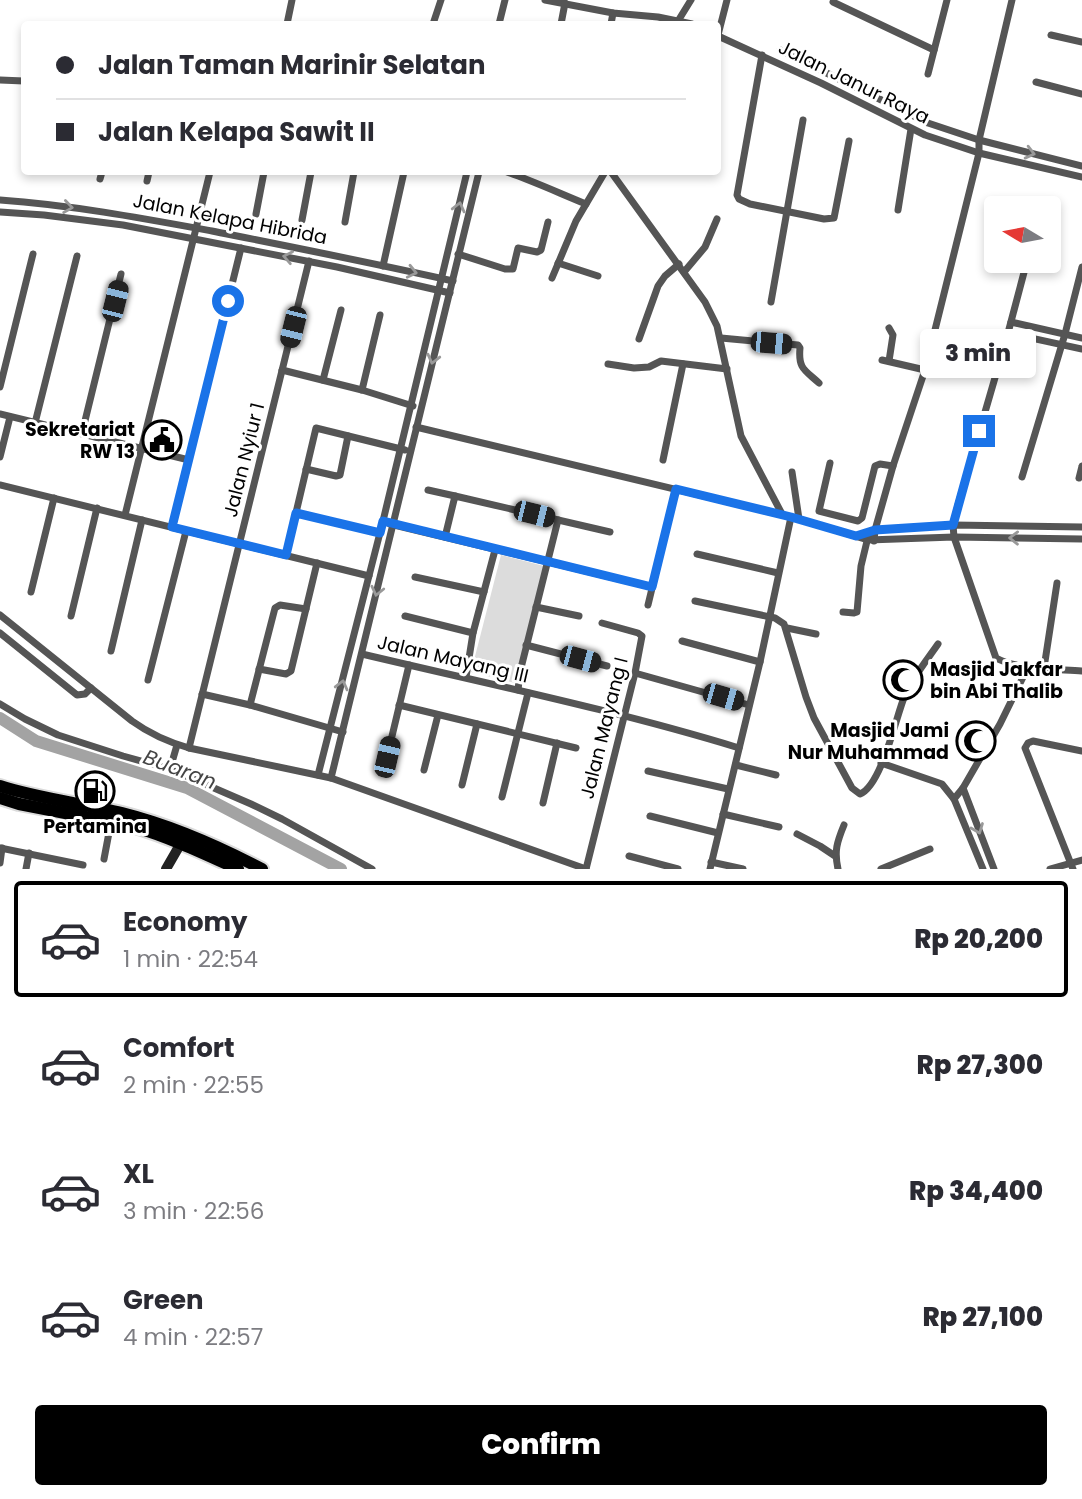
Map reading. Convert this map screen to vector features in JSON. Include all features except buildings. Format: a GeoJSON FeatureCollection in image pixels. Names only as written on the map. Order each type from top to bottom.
{"type":"FeatureCollection","features":[{"type":"Feature","properties":{"kind":"main road"},"geometry":{"type":"LineString","coordinates":[[0,786],[22,793],[100,808],[186,834],[241,866]]}},
{"type":"Feature","properties":{"kind":"main road"},"geometry":{"type":"LineString","coordinates":[[0,798],[149,831],[241,866],[262,869]]}},
{"type":"Feature","properties":{"kind":"street"},"geometry":{"type":"LineString","coordinates":[[288,21],[292,0]]}},
{"type":"Feature","properties":{"kind":"street"},"geometry":{"type":"LineString","coordinates":[[435,21],[441,0]]}},
{"type":"Feature","properties":{"kind":"street"},"geometry":{"type":"LineString","coordinates":[[500,21],[505,0]]}},
{"type":"Feature","properties":{"kind":"street"},"geometry":{"type":"LineString","coordinates":[[545,0],[657,21],[678,21],[691,0]]}},
{"type":"Feature","properties":{"kind":"street"},"geometry":{"type":"LineString","coordinates":[[721,23],[727,0]]}},
{"type":"Feature","properties":{"kind":"street"},"geometry":{"type":"LineString","coordinates":[[928,74],[947,0]]}},
{"type":"Feature","properties":{"kind":"street"},"geometry":{"type":"LineString","coordinates":[[843,612],[856,612],[861,566],[925,370],[979,153],[979,140],[1012,0]]}},
{"type":"Feature","properties":{"kind":"street"},"geometry":{"type":"LineString","coordinates":[[833,2],[934,50]]}},
{"type":"Feature","properties":{"kind":"street"},"geometry":{"type":"LineString","coordinates":[[562,21],[565,4]]}},
{"type":"Feature","properties":{"kind":"street"},"geometry":{"type":"LineString","coordinates":[[612,21],[613,13]]}},
{"type":"Feature","properties":{"kind":"street"},"geometry":{"type":"LineString","coordinates":[[1051,35],[1082,42]]}},
{"type":"Feature","properties":{"kind":"street","name":"Jalan Janur Raya"},"geometry":{"type":"LineString","coordinates":[[721,36],[911,129],[979,153],[1082,177]]}},
{"type":"Feature","properties":{"kind":"street","name":"Jalan Janur Raya"},"geometry":{"type":"LineString","coordinates":[[780,50],[928,123],[979,140],[1082,166]]}},
{"type":"Feature","properties":{"kind":"street"},"geometry":{"type":"LineString","coordinates":[[762,55],[737,195],[739,199],[750,204],[824,219],[834,218],[849,141]]}},
{"type":"Feature","properties":{"kind":"street"},"geometry":{"type":"LineString","coordinates":[[0,79],[21,81]]}},
{"type":"Feature","properties":{"kind":"street"},"geometry":{"type":"LineString","coordinates":[[1036,82],[1082,94]]}},
{"type":"Feature","properties":{"kind":"street"},"geometry":{"type":"LineString","coordinates":[[771,302],[803,120]]}},
{"type":"Feature","properties":{"kind":"street"},"geometry":{"type":"LineString","coordinates":[[898,210],[911,129]]}},
{"type":"Feature","properties":{"kind":"street"},"geometry":{"type":"LineString","coordinates":[[148,181],[149,175]]}},
{"type":"Feature","properties":{"kind":"street"},"geometry":{"type":"LineString","coordinates":[[125,515],[209,175]]}},
{"type":"Feature","properties":{"kind":"street"},"geometry":{"type":"LineString","coordinates":[[256,214],[263,175]]}},
{"type":"Feature","properties":{"kind":"street"},"geometry":{"type":"LineString","coordinates":[[302,220],[310,175]]}},
{"type":"Feature","properties":{"kind":"street"},"geometry":{"type":"LineString","coordinates":[[345,222],[353,175]]}},
{"type":"Feature","properties":{"kind":"street"},"geometry":{"type":"LineString","coordinates":[[383,266],[403,175]]}},
{"type":"Feature","properties":{"kind":"street"},"geometry":{"type":"LineString","coordinates":[[318,775],[401,449],[466,175]]}},
{"type":"Feature","properties":{"kind":"street"},"geometry":{"type":"LineString","coordinates":[[331,778],[478,175]]}},
{"type":"Feature","properties":{"kind":"street"},"geometry":{"type":"LineString","coordinates":[[552,278],[576,221],[603,175]]}},
{"type":"Feature","properties":{"kind":"street"},"geometry":{"type":"LineString","coordinates":[[613,175],[710,309],[721,338],[743,442],[782,514]]}},
{"type":"Feature","properties":{"kind":"street"},"geometry":{"type":"LineString","coordinates":[[531,176],[545,188],[586,204]]}},
{"type":"Feature","properties":{"kind":"street","name":"Jalan Kelapa Hibrida"},"geometry":{"type":"LineString","coordinates":[[0,200],[126,215],[453,281]]}},
{"type":"Feature","properties":{"kind":"street","name":"Jalan Kelapa Hibrida"},"geometry":{"type":"LineString","coordinates":[[0,212],[123,225],[309,261],[450,293]]}},
{"type":"Feature","properties":{"kind":"street"},"geometry":{"type":"LineString","coordinates":[[684,272],[705,247],[717,219]]}},
{"type":"Feature","properties":{"kind":"street"},"geometry":{"type":"LineString","coordinates":[[458,254],[513,270],[518,248],[537,252],[541,250],[548,222]]}},
{"type":"Feature","properties":{"kind":"street"},"geometry":{"type":"LineString","coordinates":[[172,527],[241,248]]}},
{"type":"Feature","properties":{"kind":"street"},"geometry":{"type":"LineString","coordinates":[[0,387],[33,254]]}},
{"type":"Feature","properties":{"kind":"street"},"geometry":{"type":"LineString","coordinates":[[35,423],[77,256]]}},
{"type":"Feature","properties":{"kind":"street","name":"Jalan Nyiur 1"},"geometry":{"type":"LineString","coordinates":[[189,748],[309,261]]}},
{"type":"Feature","properties":{"kind":"street"},"geometry":{"type":"LineString","coordinates":[[558,263],[598,276]]}},
{"type":"Feature","properties":{"kind":"street"},"geometry":{"type":"LineString","coordinates":[[639,339],[658,286],[679,264]]}},
{"type":"Feature","properties":{"kind":"street"},"geometry":{"type":"LineString","coordinates":[[1022,477],[1062,345],[1082,267]]}},
{"type":"Feature","properties":{"kind":"street"},"geometry":{"type":"LineString","coordinates":[[1024,273],[953,525],[954,537],[993,654],[999,660],[1028,667],[1082,671]]}},
{"type":"Feature","properties":{"kind":"street"},"geometry":{"type":"LineString","coordinates":[[82,433],[121,274]]}},
{"type":"Feature","properties":{"kind":"street"},"geometry":{"type":"LineString","coordinates":[[323,380],[341,310]]}},
{"type":"Feature","properties":{"kind":"street"},"geometry":{"type":"LineString","coordinates":[[362,390],[380,315]]}},
{"type":"Feature","properties":{"kind":"street"},"geometry":{"type":"LineString","coordinates":[[1011,322],[1082,338]]}},
{"type":"Feature","properties":{"kind":"street"},"geometry":{"type":"LineString","coordinates":[[889,328],[893,335],[886,361],[925,370]]}},
{"type":"Feature","properties":{"kind":"street"},"geometry":{"type":"LineString","coordinates":[[1008,333],[1082,349]]}},
{"type":"Feature","properties":{"kind":"street"},"geometry":{"type":"LineString","coordinates":[[721,338],[798,345],[800,365],[819,383]]}},
{"type":"Feature","properties":{"kind":"street"},"geometry":{"type":"LineString","coordinates":[[608,364],[634,368],[649,367],[661,361],[727,369]]}},
{"type":"Feature","properties":{"kind":"street"},"geometry":{"type":"LineString","coordinates":[[663,460],[684,365]]}},
{"type":"Feature","properties":{"kind":"street"},"geometry":{"type":"LineString","coordinates":[[282,370],[421,408]]}},
{"type":"Feature","properties":{"kind":"street"},"geometry":{"type":"LineString","coordinates":[[0,414],[189,460]]}},
{"type":"Feature","properties":{"kind":"street"},"geometry":{"type":"LineString","coordinates":[[0,457],[10,417]]}},
{"type":"Feature","properties":{"kind":"street"},"geometry":{"type":"LineString","coordinates":[[416,427],[782,514],[856,536],[1082,539]]}},
{"type":"Feature","properties":{"kind":"street"},"geometry":{"type":"LineString","coordinates":[[286,555],[316,428],[410,451]]}},
{"type":"Feature","properties":{"kind":"street"},"geometry":{"type":"LineString","coordinates":[[306,469],[340,475],[348,436]]}},
{"type":"Feature","properties":{"kind":"street"},"geometry":{"type":"LineString","coordinates":[[816,524],[830,463]]}},
{"type":"Feature","properties":{"kind":"street"},"geometry":{"type":"LineString","coordinates":[[819,511],[860,521],[876,466],[893,466]]}},
{"type":"Feature","properties":{"kind":"street"},"geometry":{"type":"LineString","coordinates":[[1079,478],[1082,466]]}},
{"type":"Feature","properties":{"kind":"street"},"geometry":{"type":"LineString","coordinates":[[743,869],[711,865],[760,662],[778,573],[795,518],[792,472]]}},
{"type":"Feature","properties":{"kind":"street"},"geometry":{"type":"LineString","coordinates":[[0,485],[369,576]]}},
{"type":"Feature","properties":{"kind":"street"},"geometry":{"type":"LineString","coordinates":[[648,605],[676,489]]}},
{"type":"Feature","properties":{"kind":"street"},"geometry":{"type":"LineString","coordinates":[[428,490],[610,532]]}},
{"type":"Feature","properties":{"kind":"street"},"geometry":{"type":"LineString","coordinates":[[445,537],[455,496]]}},
{"type":"Feature","properties":{"kind":"street"},"geometry":{"type":"LineString","coordinates":[[31,592],[54,498]]}},
{"type":"Feature","properties":{"kind":"street"},"geometry":{"type":"LineString","coordinates":[[71,616],[97,508]]}},
{"type":"Feature","properties":{"kind":"street"},"geometry":{"type":"LineString","coordinates":[[296,513],[380,533]]}},
{"type":"Feature","properties":{"kind":"street"},"geometry":{"type":"LineString","coordinates":[[111,651],[142,520]]}},
{"type":"Feature","properties":{"kind":"street"},"geometry":{"type":"LineString","coordinates":[[518,690],[526,645],[558,520]]}},
{"type":"Feature","properties":{"kind":"street"},"geometry":{"type":"LineString","coordinates":[[383,521],[652,587]]}},
{"type":"Feature","properties":{"kind":"street"},"geometry":{"type":"LineString","coordinates":[[871,536],[953,525],[1082,527]]}},
{"type":"Feature","properties":{"kind":"street"},"geometry":{"type":"LineString","coordinates":[[148,680],[186,531]]}},
{"type":"Feature","properties":{"kind":"street"},"geometry":{"type":"LineString","coordinates":[[466,677],[473,632],[495,550]]}},
{"type":"Feature","properties":{"kind":"street"},"geometry":{"type":"LineString","coordinates":[[697,554],[778,573]]}},
{"type":"Feature","properties":{"kind":"street"},"geometry":{"type":"LineString","coordinates":[[259,669],[290,673],[317,563]]}},
{"type":"Feature","properties":{"kind":"street"},"geometry":{"type":"LineString","coordinates":[[415,577],[484,593]]}},
{"type":"Feature","properties":{"kind":"street"},"geometry":{"type":"LineString","coordinates":[[1044,668],[1057,583]]}},
{"type":"Feature","properties":{"kind":"street"},"geometry":{"type":"LineString","coordinates":[[695,601],[769,617],[784,623],[814,718],[854,791],[860,794],[866,791],[890,745],[907,691],[938,644]]}},
{"type":"Feature","properties":{"kind":"street"},"geometry":{"type":"LineString","coordinates":[[250,705],[275,607],[281,605],[306,609]]}},
{"type":"Feature","properties":{"kind":"street"},"geometry":{"type":"LineString","coordinates":[[536,607],[579,616]]}},
{"type":"Feature","properties":{"kind":"street"},"geometry":{"type":"LineString","coordinates":[[0,615],[147,731],[167,742],[331,778],[586,869]]}},
{"type":"Feature","properties":{"kind":"street"},"geometry":{"type":"LineString","coordinates":[[405,616],[473,632]]}},
{"type":"Feature","properties":{"kind":"street","name":"Jalan Mayang I"},"geometry":{"type":"LineString","coordinates":[[586,869],[642,635],[602,623]]}},
{"type":"Feature","properties":{"kind":"street"},"geometry":{"type":"LineString","coordinates":[[787,628],[816,634]]}},
{"type":"Feature","properties":{"kind":"street"},"geometry":{"type":"LineString","coordinates":[[0,633],[77,695],[85,694],[91,688]]}},
{"type":"Feature","properties":{"kind":"street"},"geometry":{"type":"LineString","coordinates":[[682,641],[760,662]]}},
{"type":"Feature","properties":{"kind":"street"},"geometry":{"type":"LineString","coordinates":[[526,645],[607,667]]}},
{"type":"Feature","properties":{"kind":"street","name":"Jalan Mayang III"},"geometry":{"type":"LineString","coordinates":[[362,654],[528,692],[739,748]]}},
{"type":"Feature","properties":{"kind":"street"},"geometry":{"type":"LineString","coordinates":[[387,757],[409,665]]}},
{"type":"Feature","properties":{"kind":"street"},"geometry":{"type":"LineString","coordinates":[[954,799],[1000,724],[1028,667]]}},
{"type":"Feature","properties":{"kind":"street"},"geometry":{"type":"LineString","coordinates":[[635,673],[749,705]]}},
{"type":"Feature","properties":{"kind":"street"},"geometry":{"type":"LineString","coordinates":[[502,797],[528,692]]}},
{"type":"Feature","properties":{"kind":"street"},"geometry":{"type":"LineString","coordinates":[[202,694],[344,732]]}},
{"type":"Feature","properties":{"kind":"street"},"geometry":{"type":"LineString","coordinates":[[0,704],[58,735],[170,769],[282,819],[372,869]]}},
{"type":"Feature","properties":{"kind":"street"},"geometry":{"type":"LineString","coordinates":[[399,705],[576,748]]}},
{"type":"Feature","properties":{"kind":"street"},"geometry":{"type":"LineString","coordinates":[[424,770],[438,715]]}},
{"type":"Feature","properties":{"kind":"street"},"geometry":{"type":"LineString","coordinates":[[462,785],[477,724]]}},
{"type":"Feature","properties":{"kind":"street"},"geometry":{"type":"LineString","coordinates":[[1071,866],[1026,748],[1028,743],[1033,741],[1082,751]]}},
{"type":"Feature","properties":{"kind":"street"},"geometry":{"type":"LineString","coordinates":[[543,803],[557,743]]}},
{"type":"Feature","properties":{"kind":"street"},"geometry":{"type":"LineString","coordinates":[[170,769],[177,745]]}},
{"type":"Feature","properties":{"kind":"street"},"geometry":{"type":"LineString","coordinates":[[881,763],[942,785],[954,799],[983,869]]}},
{"type":"Feature","properties":{"kind":"street"},"geometry":{"type":"LineString","coordinates":[[736,765],[776,775]]}},
{"type":"Feature","properties":{"kind":"street"},"geometry":{"type":"LineString","coordinates":[[648,771],[728,789]]}},
{"type":"Feature","properties":{"kind":"street"},"geometry":{"type":"LineString","coordinates":[[963,788],[994,869]]}},
{"type":"Feature","properties":{"kind":"street"},"geometry":{"type":"LineString","coordinates":[[723,814],[779,827]]}},
{"type":"Feature","properties":{"kind":"street"},"geometry":{"type":"LineString","coordinates":[[650,816],[718,834]]}},
{"type":"Feature","properties":{"kind":"street"},"geometry":{"type":"LineString","coordinates":[[104,859],[111,822]]}},
{"type":"Feature","properties":{"kind":"street"},"geometry":{"type":"LineString","coordinates":[[838,869],[835,856],[844,825]]}},
{"type":"Feature","properties":{"kind":"street"},"geometry":{"type":"LineString","coordinates":[[797,834],[835,856]]}},
{"type":"Feature","properties":{"kind":"street"},"geometry":{"type":"LineString","coordinates":[[166,869],[181,843]]}},
{"type":"Feature","properties":{"kind":"street"},"geometry":{"type":"LineString","coordinates":[[0,863],[1,848],[83,865]]}},
{"type":"Feature","properties":{"kind":"street"},"geometry":{"type":"LineString","coordinates":[[881,869],[930,849]]}},
{"type":"Feature","properties":{"kind":"street"},"geometry":{"type":"LineString","coordinates":[[26,869],[29,853]]}},
{"type":"Feature","properties":{"kind":"street"},"geometry":{"type":"LineString","coordinates":[[629,856],[678,869]]}},
{"type":"Feature","properties":{"kind":"street"},"geometry":{"type":"LineString","coordinates":[[56,869],[58,859]]}},
{"type":"Feature","properties":{"kind":"street"},"geometry":{"type":"LineString","coordinates":[[1050,869],[1071,866],[1082,860]]}},
{"type":"Feature","properties":{"kind":"shaded area"},"geometry":{"type":"Polygon","coordinates":[[[501,555],[544,566],[515,683],[471,672],[501,555]]]}},
{"type":"Feature","properties":{"kind":"waterway","name":"Buaran"},"geometry":{"type":"LineString","coordinates":[[0,718],[36,741],[187,788],[341,869]]}},
{"type":"Feature","properties":{"kind":"place","name":"Sekretariat RW 13"},"geometry":{"type":"Point","coordinates":[162,440]}},
{"type":"Feature","properties":{"kind":"place","name":"Masjid Jakfar bin Abi Thalib"},"geometry":{"type":"Point","coordinates":[903,680]}},
{"type":"Feature","properties":{"kind":"place","name":"Masjid Jami Nur Muhammad"},"geometry":{"type":"Point","coordinates":[976,741]}},
{"type":"Feature","properties":{"kind":"place","name":"Pertamina"},"geometry":{"type":"Point","coordinates":[95,791]}},
{"type":"Feature","properties":{"kind":"route"},"geometry":{"type":"LineString","coordinates":[[228,301],[172,527],[286,555],[296,513],[380,533],[383,521],[652,587],[676,489],[856,536],[875,530],[953,525],[979,431]]}}]}
